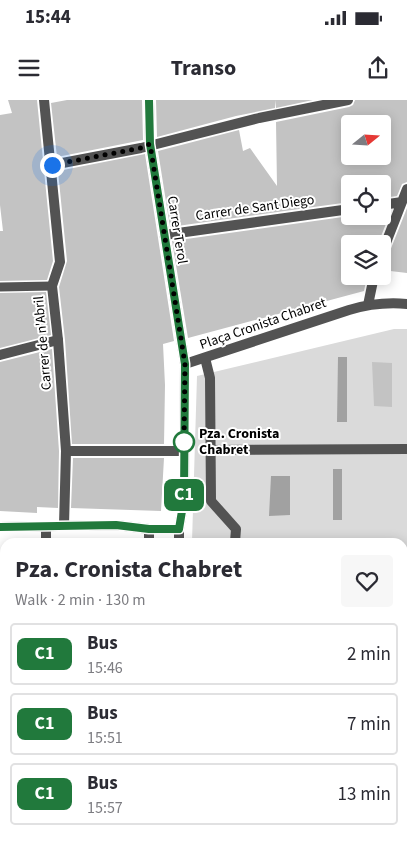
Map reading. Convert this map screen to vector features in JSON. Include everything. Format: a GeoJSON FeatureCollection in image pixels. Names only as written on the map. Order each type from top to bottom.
{"type":"FeatureCollection","features":[{"type":"Feature","properties":{"kind":"street","name":"Carrer de n'Abril"},"geometry":{"type":"LineString","coordinates":[[44,100],[52,165],[60,262],[52,286],[66,451],[64,525]]}},
{"type":"Feature","properties":{"kind":"street","name":"Carrer Terol"},"geometry":{"type":"LineString","coordinates":[[149,100],[150,144],[185,364]]}},
{"type":"Feature","properties":{"kind":"street"},"geometry":{"type":"LineString","coordinates":[[52,165],[141,148],[150,144],[259,118],[348,100]]}},
{"type":"Feature","properties":{"kind":"street"},"geometry":{"type":"LineString","coordinates":[[389,235],[407,189]]}},
{"type":"Feature","properties":{"kind":"street"},"geometry":{"type":"LineString","coordinates":[[391,204],[402,202]]}},
{"type":"Feature","properties":{"kind":"street","name":"Carrer de Sant Diego"},"geometry":{"type":"LineString","coordinates":[[164,235],[341,210]]}},
{"type":"Feature","properties":{"kind":"street"},"geometry":{"type":"LineString","coordinates":[[368,305],[372,285]]}},
{"type":"Feature","properties":{"kind":"street","name":"Plaça Cronista Chabret"},"geometry":{"type":"LineString","coordinates":[[185,364],[368,305],[388,302],[407,304]]}},
{"type":"Feature","properties":{"kind":"street"},"geometry":{"type":"LineString","coordinates":[[0,355],[58,340]]}},
{"type":"Feature","properties":{"kind":"street"},"geometry":{"type":"LineString","coordinates":[[205,358],[210,378],[211,501],[236,529],[235,538]]}},
{"type":"Feature","properties":{"kind":"street"},"geometry":{"type":"LineString","coordinates":[[179,538],[184,499],[185,364]]}},
{"type":"Feature","properties":{"kind":"street"},"geometry":{"type":"LineString","coordinates":[[210,450],[407,449]]}},
{"type":"Feature","properties":{"kind":"street"},"geometry":{"type":"LineString","coordinates":[[66,451],[184,451]]}},
{"type":"Feature","properties":{"kind":"street"},"geometry":{"type":"LineString","coordinates":[[0,527],[116,525],[149,529],[179,529]]}},
{"type":"Feature","properties":{"kind":"street"},"geometry":{"type":"LineString","coordinates":[[46,526],[46,538]]}},
{"type":"Feature","properties":{"kind":"street"},"geometry":{"type":"LineString","coordinates":[[149,529],[149,538]]}},
{"type":"Feature","properties":{"kind":"lane"},"geometry":{"type":"LineString","coordinates":[[0,287],[52,286]]}},
{"type":"Feature","properties":{"kind":"shaded area"},"geometry":{"type":"Polygon","coordinates":[[[394,329],[407,329],[407,538],[192,538],[197,376],[394,329]]]}},
{"type":"Feature","properties":{"kind":"shaded area"},"geometry":{"type":"Polygon","coordinates":[[[338,357],[347,357],[347,422],[337,422],[338,357]]]}},
{"type":"Feature","properties":{"kind":"shaded area"},"geometry":{"type":"Polygon","coordinates":[[[333,469],[342,469],[342,520],[333,520],[333,469]]]}},
{"type":"Feature","properties":{"kind":"shaded area"},"geometry":{"type":"Polygon","coordinates":[[[271,476],[290,476],[290,515],[269,516],[271,476]]]}},
{"type":"Feature","properties":{"kind":"building"},"geometry":{"type":"Polygon","coordinates":[[[8,100],[37,100],[53,261],[47,280],[0,281],[0,231],[3,231],[0,205],[0,115],[12,113],[8,100]]]}},
{"type":"Feature","properties":{"kind":"building"},"geometry":{"type":"Polygon","coordinates":[[[67,100],[142,100],[143,140],[57,157],[51,103],[67,100]]]}},
{"type":"Feature","properties":{"kind":"building"},"geometry":{"type":"Polygon","coordinates":[[[156,100],[275,100],[275,108],[236,116],[157,137],[156,100]]]}},
{"type":"Feature","properties":{"kind":"building"},"geometry":{"type":"Polygon","coordinates":[[[275,100],[313,100],[276,108],[275,100]]]}},
{"type":"Feature","properties":{"kind":"building"},"geometry":{"type":"Polygon","coordinates":[[[355,100],[407,100],[407,182],[402,184],[397,196],[391,197],[391,175],[341,175],[341,203],[170,227],[158,151],[239,130],[243,151],[250,148],[277,186],[276,122],[353,105],[355,100]]]}},
{"type":"Feature","properties":{"kind":"building"},"geometry":{"type":"Polygon","coordinates":[[[145,154],[174,341],[163,344],[165,385],[164,444],[72,444],[65,340],[59,287],[67,261],[58,171],[145,154]]]}},
{"type":"Feature","properties":{"kind":"building"},"geometry":{"type":"Polygon","coordinates":[[[407,208],[407,273],[391,271],[391,248],[407,208]]]}},
{"type":"Feature","properties":{"kind":"building"},"geometry":{"type":"Polygon","coordinates":[[[341,217],[341,225],[385,225],[382,235],[341,235],[341,285],[365,285],[364,291],[188,338],[172,241],[341,217]]]}},
{"type":"Feature","properties":{"kind":"building"},"geometry":{"type":"Polygon","coordinates":[[[46,292],[51,335],[0,348],[0,293],[46,292]]]}},
{"type":"Feature","properties":{"kind":"building"},"geometry":{"type":"Polygon","coordinates":[[[52,349],[59,451],[58,508],[37,507],[37,513],[0,511],[0,362],[52,349]]]}},
{"type":"Feature","properties":{"kind":"building"},"geometry":{"type":"Polygon","coordinates":[[[372,362],[392,363],[392,407],[374,406],[372,362]]]}},
{"type":"Feature","properties":{"kind":"building"},"geometry":{"type":"Polygon","coordinates":[[[73,458],[164,458],[161,511],[71,508],[73,458]]]}},
{"type":"Feature","properties":{"kind":"bus line","name":"C1"},"geometry":{"type":"LineString","coordinates":[[0,527],[116,525],[149,529],[179,529],[184,499],[185,364],[150,144],[149,100]]}},
{"type":"Feature","properties":{"kind":"place","name":"Pza. Cronista Chabret"},"geometry":{"type":"Point","coordinates":[184,442]}},
{"type":"Feature","properties":{"kind":"route"},"geometry":{"type":"LineString","coordinates":[[52,165],[141,148],[150,144],[185,364],[184,442]]}}]}
